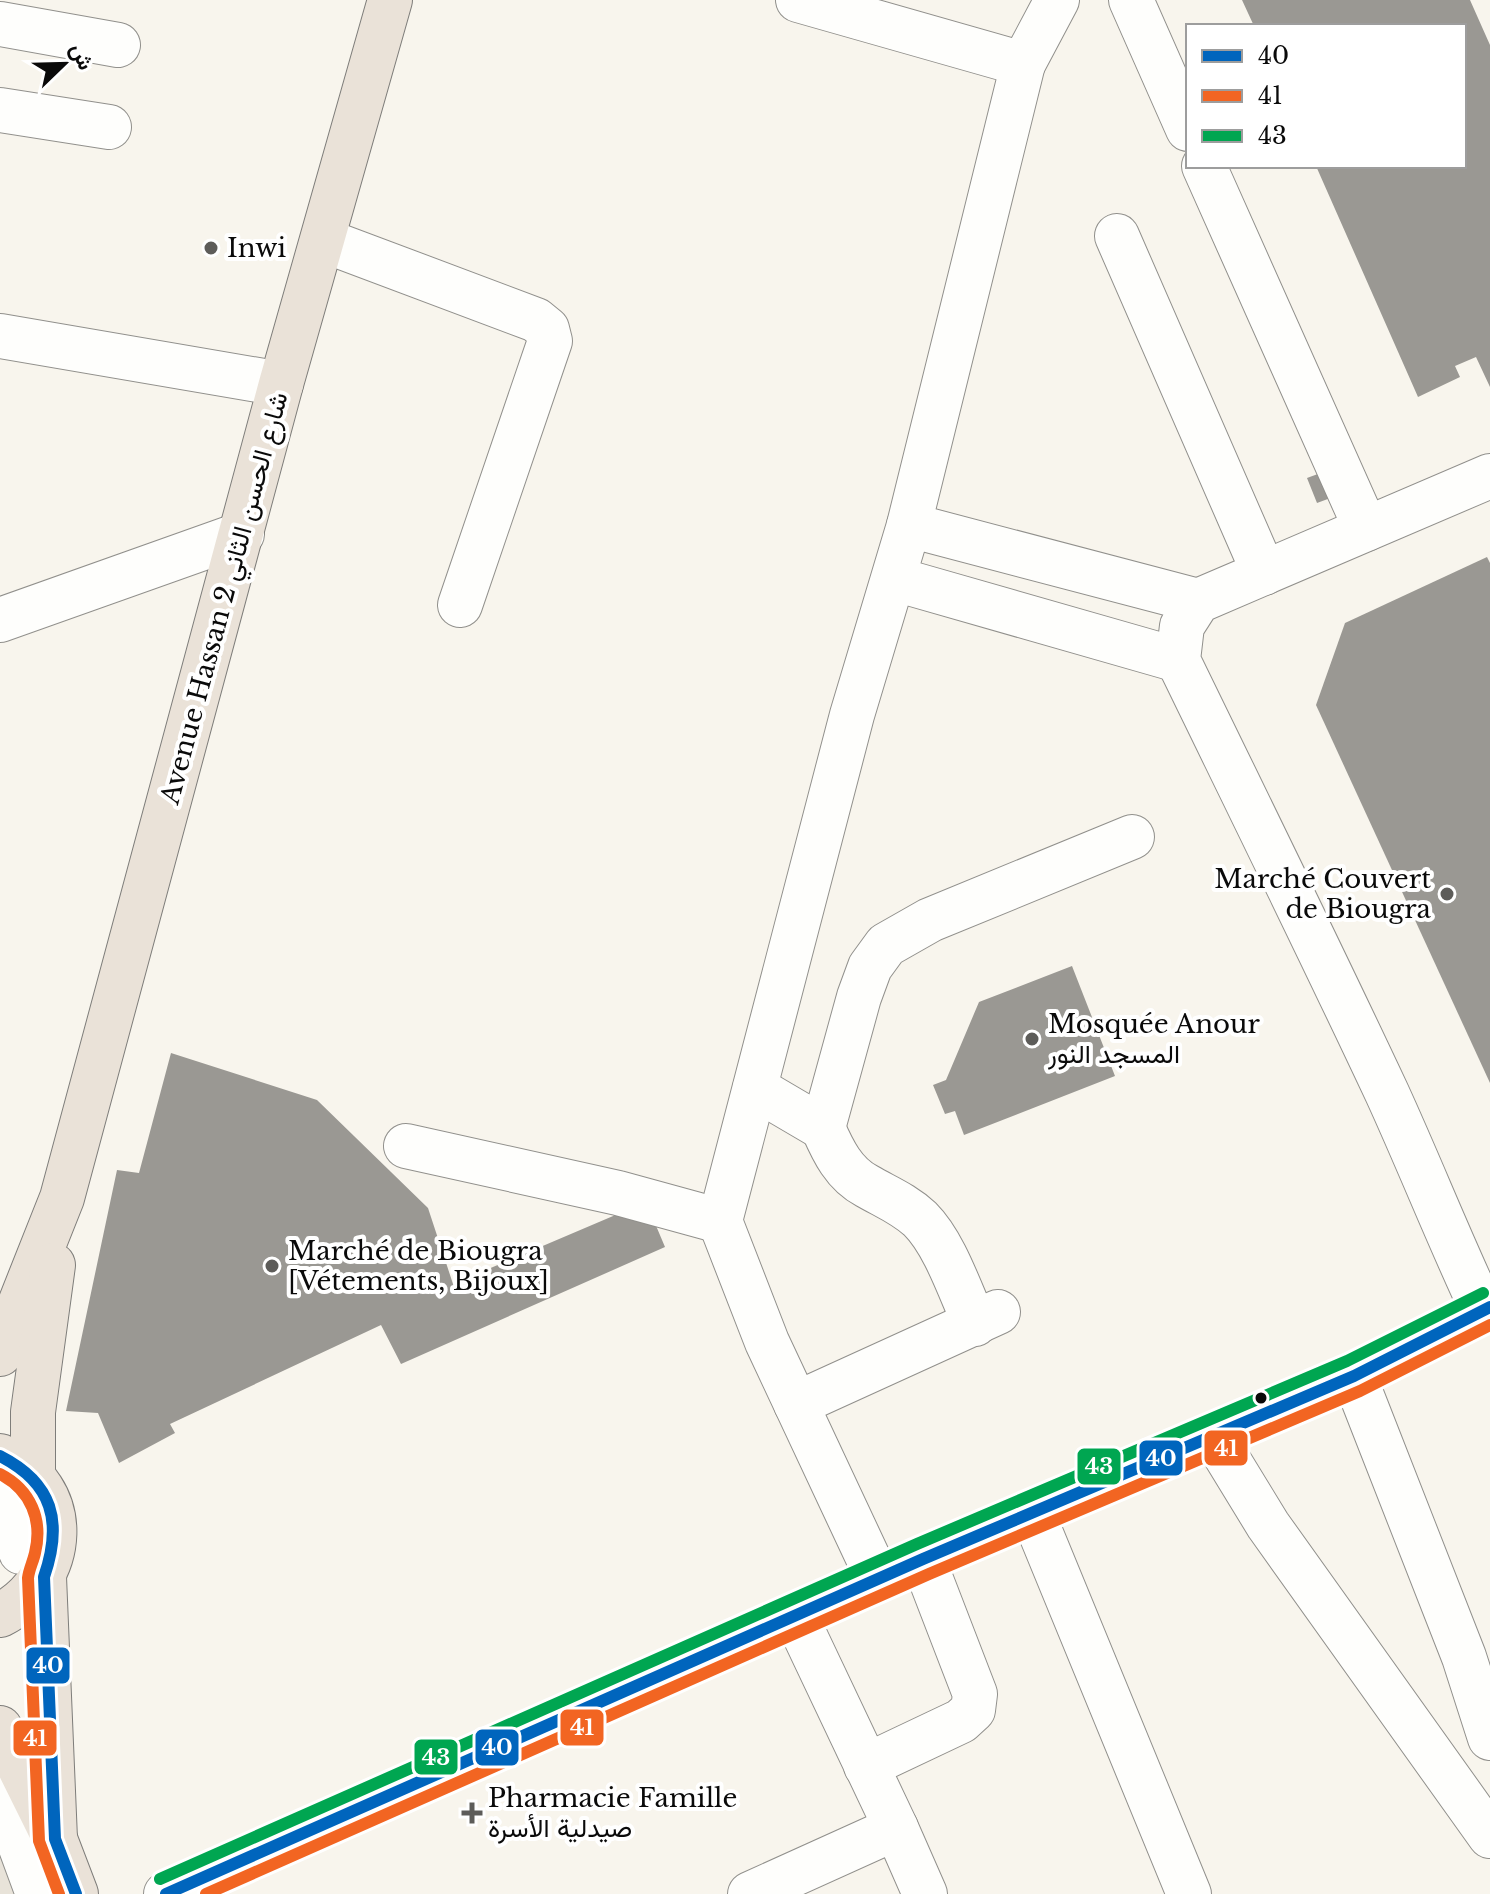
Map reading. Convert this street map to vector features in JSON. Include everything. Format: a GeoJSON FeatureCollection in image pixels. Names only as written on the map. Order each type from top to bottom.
{"type":"FeatureCollection","features":[{"type":"Feature","properties":{"kind":"main road","name":"Avenue Hassan 2 شارع الحسن الثاني"},"geometry":{"type":"LineString","coordinates":[[62,1198],[281,384],[390,0]]}},
{"type":"Feature","properties":{"kind":"main road"},"geometry":{"type":"LineString","coordinates":[[0,1354],[62,1198]]}},
{"type":"Feature","properties":{"kind":"main road"},"geometry":{"type":"LineString","coordinates":[[0,1615],[33,1593],[44,1577],[53,1552],[55,1526],[44,1492],[11,1475],[33,1412],[62,1198]]}},
{"type":"Feature","properties":{"kind":"main road"},"geometry":{"type":"LineString","coordinates":[[44,1577],[55,1839]]}},
{"type":"Feature","properties":{"kind":"main road"},"geometry":{"type":"LineString","coordinates":[[0,1728],[55,1839],[76,1894]]}},
{"type":"Feature","properties":{"kind":"street"},"geometry":{"type":"LineString","coordinates":[[798,0],[1023,64]]}},
{"type":"Feature","properties":{"kind":"street"},"geometry":{"type":"LineString","coordinates":[[878,1579],[767,1342],[720,1221],[852,715],[895,579],[1023,64],[1057,0]]}},
{"type":"Feature","properties":{"kind":"street"},"geometry":{"type":"LineString","coordinates":[[1131,0],[1186,124]]}},
{"type":"Feature","properties":{"kind":"street"},"geometry":{"type":"LineString","coordinates":[[0,24],[118,45]]}},
{"type":"Feature","properties":{"kind":"street"},"geometry":{"type":"LineString","coordinates":[[0,110],[109,127]]}},
{"type":"Feature","properties":{"kind":"street"},"geometry":{"type":"LineString","coordinates":[[1205,168],[1366,529]]}},
{"type":"Feature","properties":{"kind":"street"},"geometry":{"type":"LineString","coordinates":[[1117,236],[1264,573]]}},
{"type":"Feature","properties":{"kind":"street"},"geometry":{"type":"LineString","coordinates":[[323,240],[536,320],[547,329],[550,341],[460,605]]}},
{"type":"Feature","properties":{"kind":"street"},"geometry":{"type":"LineString","coordinates":[[0,336],[281,384]]}},
{"type":"Feature","properties":{"kind":"street"},"geometry":{"type":"LineString","coordinates":[[166,1894],[228,1882],[878,1579],[1354,1376],[1486,1309],[1444,1229],[1389,1097],[1178,660],[1182,626],[1198,601],[1366,529],[1486,490]]}},
{"type":"Feature","properties":{"kind":"street"},"geometry":{"type":"LineString","coordinates":[[909,525],[1198,601]]}},
{"type":"Feature","properties":{"kind":"street"},"geometry":{"type":"LineString","coordinates":[[0,620],[242,534]]}},
{"type":"Feature","properties":{"kind":"street"},"geometry":{"type":"LineString","coordinates":[[895,579],[1178,660]]}},
{"type":"Feature","properties":{"kind":"street"},"geometry":{"type":"LineString","coordinates":[[823,1128],[859,997],[870,967],[886,945],[930,920],[1132,837]]}},
{"type":"Feature","properties":{"kind":"street"},"geometry":{"type":"LineString","coordinates":[[755,1088],[823,1128],[832,1150],[845,1169],[921,1221],[935,1237],[987,1318],[796,1404]]}},
{"type":"Feature","properties":{"kind":"street"},"geometry":{"type":"LineString","coordinates":[[406,1146],[618,1193],[720,1221]]}},
{"type":"Feature","properties":{"kind":"street"},"geometry":{"type":"LineString","coordinates":[[1354,1376],[1464,1657],[1490,1738]]}},
{"type":"Feature","properties":{"kind":"street"},"geometry":{"type":"LineString","coordinates":[[1213,1435],[1268,1525],[1490,1836]]}},
{"type":"Feature","properties":{"kind":"street"},"geometry":{"type":"LineString","coordinates":[[0,1512],[19,1536],[21,1552],[21,1519],[13,1504],[11,1475]]}},
{"type":"Feature","properties":{"kind":"street"},"geometry":{"type":"LineString","coordinates":[[1032,1512],[1189,1894]]}},
{"type":"Feature","properties":{"kind":"street"},"geometry":{"type":"LineString","coordinates":[[866,1766],[961,1721],[973,1710],[975,1694],[923,1559]]}},
{"type":"Feature","properties":{"kind":"street"},"geometry":{"type":"LineString","coordinates":[[796,1617],[925,1894]]}},
{"type":"Feature","properties":{"kind":"street"},"geometry":{"type":"LineString","coordinates":[[0,1791],[38,1894]]}},
{"type":"Feature","properties":{"kind":"street"},"geometry":{"type":"LineString","coordinates":[[750,1894],[896,1828]]}},
{"type":"Feature","properties":{"kind":"shaded area"},"geometry":{"type":"Polygon","coordinates":[[[0,1791],[38,1894],[0,1894],[0,1791]]]}},
{"type":"Feature","properties":{"kind":"building"},"geometry":{"type":"Polygon","coordinates":[[[1242,0],[1470,0],[1490,45],[1490,387],[1476,357],[1455,366],[1460,377],[1418,397],[1317,168],[1466,168],[1466,24],[1253,24],[1242,0]]]}},
{"type":"Feature","properties":{"kind":"building"},"geometry":{"type":"Polygon","coordinates":[[[1334,468],[1344,493],[1317,503],[1307,478],[1334,468]]]}},
{"type":"Feature","properties":{"kind":"building","name":"Marché Couvert de Biougra"},"geometry":{"type":"Polygon","coordinates":[[[1487,557],[1490,563],[1490,1083],[1316,705],[1345,623],[1487,557]]]}},
{"type":"Feature","properties":{"kind":"building","name":"Mosquée Anour المسجد النور"},"geometry":{"type":"Polygon","coordinates":[[[1072,966],[1115,1076],[964,1135],[955,1111],[945,1114],[933,1085],[946,1080],[979,1002],[1072,966]]]}},
{"type":"Feature","properties":{"kind":"building","name":"Marché de Biougra [Vétements, Bijoux]"},"geometry":{"type":"Polygon","coordinates":[[[171,1053],[317,1100],[428,1208],[453,1284],[646,1202],[665,1247],[401,1364],[381,1325],[170,1424],[175,1433],[119,1463],[98,1413],[66,1411],[117,1170],[139,1173],[171,1053]]]}},
{"type":"Feature","properties":{"kind":"transit line","name":"43"},"geometry":{"type":"LineString","coordinates":[[160,1879],[917,1544],[1347,1361],[1483,1293]]}},
{"type":"Feature","properties":{"kind":"transit line","name":"40"},"geometry":{"type":"LineString","coordinates":[[166,1894],[923,1559],[1354,1376],[1490,1307]]}},
{"type":"Feature","properties":{"kind":"transit line","name":"41"},"geometry":{"type":"LineString","coordinates":[[206,1894],[929,1574],[1360,1391],[1490,1325]]}},
{"type":"Feature","properties":{"kind":"transit line","name":"40"},"geometry":{"type":"LineString","coordinates":[[0,1456],[32,1479],[49,1506],[52,1522],[53,1539],[44,1577],[55,1839],[76,1894]]}},
{"type":"Feature","properties":{"kind":"transit line","name":"41"},"geometry":{"type":"LineString","coordinates":[[0,1474],[20,1488],[36,1518],[37,1541],[28,1578],[39,1841],[59,1894]]}},
{"type":"Feature","properties":{"kind":"place","name":"Inwi"},"geometry":{"type":"Point","coordinates":[211,248]}},
{"type":"Feature","properties":{"kind":"place","name":"Marché Couvert de Biougra"},"geometry":{"type":"Point","coordinates":[1447,894]}},
{"type":"Feature","properties":{"kind":"place","name":"Mosquée Anour المسجد النور"},"geometry":{"type":"Point","coordinates":[1032,1039]}},
{"type":"Feature","properties":{"kind":"place","name":"Marché de Biougra [Vétements, Bijoux]"},"geometry":{"type":"Point","coordinates":[272,1266]}},
{"type":"Feature","properties":{"kind":"place","name":"Pharmacie Famille صيدلية الأسرة"},"geometry":{"type":"Point","coordinates":[472,1813]}}]}
